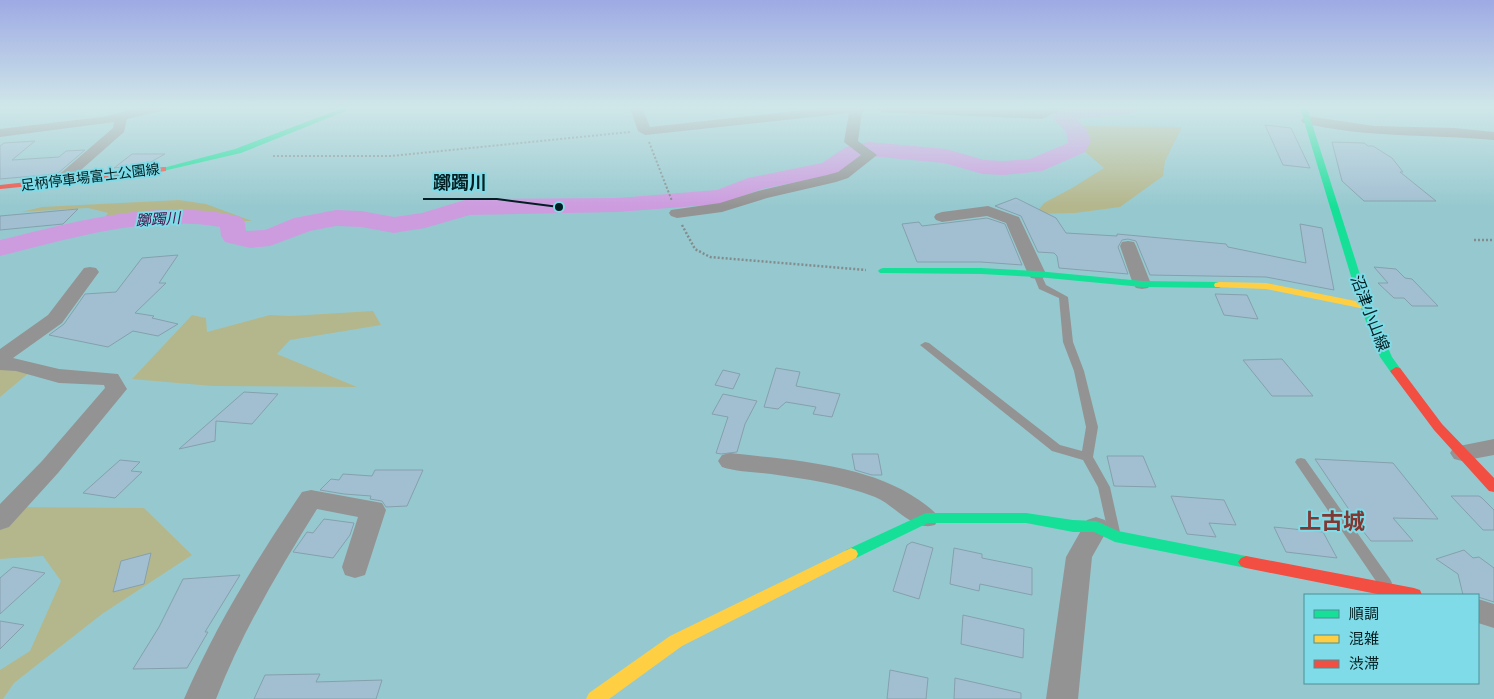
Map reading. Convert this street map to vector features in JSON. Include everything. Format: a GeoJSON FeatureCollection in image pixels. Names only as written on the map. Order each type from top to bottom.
{"type":"FeatureCollection","features":[{"type":"Feature","properties":{"kind":"main road","name":"足柄停車場富士公園線"},"geometry":{"type":"LineString","coordinates":[[0,187],[134,173],[220,156],[267,141]]}},
{"type":"Feature","properties":{"kind":"main road","name":"沼津小山線"},"geometry":{"type":"LineString","coordinates":[[1313,141],[1364,306],[1386,357],[1415,398],[1494,487]]}},
{"type":"Feature","properties":{"kind":"main road"},"geometry":{"type":"LineString","coordinates":[[883,271],[1037,274],[1142,284],[1266,286],[1364,306]]}},
{"type":"Feature","properties":{"kind":"main road"},"geometry":{"type":"LineString","coordinates":[[595,699],[676,641],[701,627],[926,518],[1026,518],[1105,532],[1409,594]]}},
{"type":"Feature","properties":{"kind":"street"},"geometry":{"type":"LineString","coordinates":[[60,181],[106,141]]}},
{"type":"Feature","properties":{"kind":"street"},"geometry":{"type":"LineString","coordinates":[[677,213],[722,207],[763,194],[843,175],[870,155],[851,141]]}},
{"type":"Feature","properties":{"kind":"street"},"geometry":{"type":"LineString","coordinates":[[942,216],[988,211],[1013,220],[1037,274]]}},
{"type":"Feature","properties":{"kind":"street"},"geometry":{"type":"LineString","coordinates":[[1128,246],[1142,284]]}},
{"type":"Feature","properties":{"kind":"street"},"geometry":{"type":"LineString","coordinates":[[0,358],[55,319],[90,272]]}},
{"type":"Feature","properties":{"kind":"street"},"geometry":{"type":"LineString","coordinates":[[0,364],[16,365],[59,376],[111,379],[116,389],[50,467],[0,520]]}},
{"type":"Feature","properties":{"kind":"street"},"geometry":{"type":"LineString","coordinates":[[1462,453],[1494,447]]}},
{"type":"Feature","properties":{"kind":"street"},"geometry":{"type":"LineString","coordinates":[[730,461],[780,467],[846,480],[885,492],[926,518]]}},
{"type":"Feature","properties":{"kind":"street"},"geometry":{"type":"LineString","coordinates":[[200,699],[214,663],[264,570],[311,499],[373,510],[355,567]]}},
{"type":"Feature","properties":{"kind":"street"},"geometry":{"type":"LineString","coordinates":[[1062,699],[1079,557],[1105,532]]}},
{"type":"Feature","properties":{"kind":"street"},"geometry":{"type":"LineString","coordinates":[[1479,611],[1494,616]]}},
{"type":"Feature","properties":{"kind":"lane"},"geometry":{"type":"LineString","coordinates":[[1037,274],[1042,287],[1063,297],[1068,342],[1079,371],[1092,427],[1087,456],[1104,488],[1105,532]]}},
{"type":"Feature","properties":{"kind":"lane"},"geometry":{"type":"LineString","coordinates":[[926,345],[1056,448],[1087,456]]}},
{"type":"Feature","properties":{"kind":"lane"},"geometry":{"type":"LineString","coordinates":[[1301,462],[1390,590]]}},
{"type":"Feature","properties":{"kind":"path"},"geometry":{"type":"LineString","coordinates":[[267,155],[391,156],[547,141]]}},
{"type":"Feature","properties":{"kind":"path"},"geometry":{"type":"LineString","coordinates":[[649,141],[671,197]]}},
{"type":"Feature","properties":{"kind":"path"},"geometry":{"type":"LineString","coordinates":[[677,213],[689,242],[698,254],[710,257],[883,271]]}},
{"type":"Feature","properties":{"kind":"path"},"geometry":{"type":"LineString","coordinates":[[1474,240],[1494,240]]}},
{"type":"Feature","properties":{"kind":"green space"},"geometry":{"type":"Polygon","coordinates":[[[1072,141],[1175,141],[1165,161],[1163,176],[1120,207],[1075,213],[1035,214],[1044,203],[1104,168],[1072,141]]]}},
{"type":"Feature","properties":{"kind":"green space"},"geometry":{"type":"Polygon","coordinates":[[[179,200],[206,204],[252,221],[102,221],[108,213],[88,208],[21,212],[42,207],[179,200]]]}},
{"type":"Feature","properties":{"kind":"green space"},"geometry":{"type":"Polygon","coordinates":[[[373,311],[381,325],[290,340],[277,354],[357,387],[212,386],[132,379],[192,315],[206,318],[207,332],[270,315],[290,316],[373,311]]]}},
{"type":"Feature","properties":{"kind":"green space"},"geometry":{"type":"Polygon","coordinates":[[[0,368],[30,372],[0,397],[0,368]]]}},
{"type":"Feature","properties":{"kind":"green space"},"geometry":{"type":"Polygon","coordinates":[[[12,507],[144,508],[192,555],[102,614],[14,683],[3,699],[0,699],[0,670],[30,651],[61,581],[43,556],[0,559],[0,520],[12,507]]]}},
{"type":"Feature","properties":{"kind":"building"},"geometry":{"type":"Polygon","coordinates":[[[35,141],[12,160],[59,157],[66,151],[85,150],[57,174],[0,179],[0,146],[4,143],[35,141]]]}},
{"type":"Feature","properties":{"kind":"building"},"geometry":{"type":"Polygon","coordinates":[[[1272,141],[1297,141],[1310,168],[1283,165],[1272,141]]]}},
{"type":"Feature","properties":{"kind":"building"},"geometry":{"type":"Polygon","coordinates":[[[1332,142],[1364,143],[1368,146],[1373,146],[1392,158],[1403,172],[1400,172],[1436,201],[1364,201],[1342,181],[1332,142]]]}},
{"type":"Feature","properties":{"kind":"building"},"geometry":{"type":"Polygon","coordinates":[[[132,154],[165,154],[147,164],[114,168],[132,154]]]}},
{"type":"Feature","properties":{"kind":"building"},"geometry":{"type":"Polygon","coordinates":[[[1016,198],[1056,218],[1066,233],[1117,236],[1117,234],[1226,244],[1228,247],[1306,263],[1300,224],[1322,228],[1334,290],[1266,277],[1150,275],[1136,241],[1128,239],[1122,240],[1118,247],[1128,274],[1059,268],[1057,256],[1054,253],[1038,252],[1021,216],[995,206],[1016,198]]]}},
{"type":"Feature","properties":{"kind":"building"},"geometry":{"type":"Polygon","coordinates":[[[78,209],[63,224],[0,230],[0,216],[78,209]]]}},
{"type":"Feature","properties":{"kind":"building"},"geometry":{"type":"Polygon","coordinates":[[[987,218],[1005,224],[1022,265],[981,262],[917,262],[902,224],[919,222],[922,226],[987,218]]]}},
{"type":"Feature","properties":{"kind":"building"},"geometry":{"type":"Polygon","coordinates":[[[178,255],[159,283],[166,283],[135,313],[154,316],[152,318],[178,324],[158,336],[133,331],[108,347],[49,335],[64,324],[85,294],[116,292],[142,258],[178,255]]]}},
{"type":"Feature","properties":{"kind":"building"},"geometry":{"type":"Polygon","coordinates":[[[1374,267],[1396,269],[1405,278],[1412,279],[1438,306],[1412,306],[1404,298],[1394,298],[1378,283],[1388,283],[1374,267]]]}},
{"type":"Feature","properties":{"kind":"building"},"geometry":{"type":"Polygon","coordinates":[[[1215,294],[1247,295],[1258,319],[1224,315],[1215,294]]]}},
{"type":"Feature","properties":{"kind":"building"},"geometry":{"type":"Polygon","coordinates":[[[1282,359],[1313,396],[1272,396],[1243,360],[1282,359]]]}},
{"type":"Feature","properties":{"kind":"building"},"geometry":{"type":"Polygon","coordinates":[[[776,368],[800,372],[796,386],[840,394],[832,417],[813,414],[816,407],[786,402],[778,409],[764,407],[776,368]]]}},
{"type":"Feature","properties":{"kind":"building"},"geometry":{"type":"Polygon","coordinates":[[[723,370],[740,374],[733,389],[715,385],[723,370]]]}},
{"type":"Feature","properties":{"kind":"building"},"geometry":{"type":"Polygon","coordinates":[[[244,392],[278,394],[252,424],[216,421],[215,441],[179,449],[244,392]]]}},
{"type":"Feature","properties":{"kind":"building"},"geometry":{"type":"Polygon","coordinates":[[[723,394],[757,401],[745,424],[737,452],[721,454],[716,453],[728,417],[712,414],[723,394]]]}},
{"type":"Feature","properties":{"kind":"building"},"geometry":{"type":"Polygon","coordinates":[[[852,454],[878,454],[882,475],[872,475],[855,470],[852,454]]]}},
{"type":"Feature","properties":{"kind":"building"},"geometry":{"type":"Polygon","coordinates":[[[1107,456],[1143,456],[1156,487],[1114,486],[1107,456]]]}},
{"type":"Feature","properties":{"kind":"building"},"geometry":{"type":"Polygon","coordinates":[[[1315,459],[1393,463],[1438,519],[1393,518],[1413,541],[1371,541],[1349,514],[1352,514],[1315,459]]]}},
{"type":"Feature","properties":{"kind":"building"},"geometry":{"type":"Polygon","coordinates":[[[120,460],[140,462],[131,471],[142,472],[115,498],[83,493],[120,460]]]}},
{"type":"Feature","properties":{"kind":"building"},"geometry":{"type":"Polygon","coordinates":[[[375,470],[423,470],[407,506],[386,507],[382,501],[370,499],[371,496],[320,490],[331,479],[339,480],[343,474],[372,476],[375,470]]]}},
{"type":"Feature","properties":{"kind":"building"},"geometry":{"type":"Polygon","coordinates":[[[1171,496],[1224,500],[1236,525],[1209,523],[1216,537],[1187,534],[1171,496]]]}},
{"type":"Feature","properties":{"kind":"building"},"geometry":{"type":"Polygon","coordinates":[[[1451,496],[1479,496],[1482,498],[1494,510],[1494,530],[1483,530],[1451,496]]]}},
{"type":"Feature","properties":{"kind":"building"},"geometry":{"type":"Polygon","coordinates":[[[324,519],[354,523],[350,535],[333,558],[293,552],[307,532],[313,533],[324,519]]]}},
{"type":"Feature","properties":{"kind":"building"},"geometry":{"type":"Polygon","coordinates":[[[1274,527],[1323,532],[1337,558],[1286,552],[1274,527]]]}},
{"type":"Feature","properties":{"kind":"building"},"geometry":{"type":"Polygon","coordinates":[[[912,542],[933,548],[919,599],[893,591],[907,545],[912,542]]]}},
{"type":"Feature","properties":{"kind":"building"},"geometry":{"type":"Polygon","coordinates":[[[954,548],[982,554],[982,558],[1032,568],[1032,595],[980,584],[979,591],[950,584],[954,548]]]}},
{"type":"Feature","properties":{"kind":"building"},"geometry":{"type":"Polygon","coordinates":[[[1464,550],[1473,558],[1479,557],[1494,568],[1494,602],[1479,597],[1479,594],[1463,594],[1458,574],[1436,559],[1464,550]]]}},
{"type":"Feature","properties":{"kind":"building"},"geometry":{"type":"Polygon","coordinates":[[[151,553],[144,584],[113,592],[121,561],[151,553]]]}},
{"type":"Feature","properties":{"kind":"building"},"geometry":{"type":"Polygon","coordinates":[[[13,567],[45,573],[0,614],[0,578],[13,567]]]}},
{"type":"Feature","properties":{"kind":"building"},"geometry":{"type":"Polygon","coordinates":[[[240,575],[205,632],[208,632],[187,668],[133,669],[159,627],[183,579],[240,575]]]}},
{"type":"Feature","properties":{"kind":"building"},"geometry":{"type":"Polygon","coordinates":[[[963,615],[1024,629],[1023,658],[961,644],[963,615]]]}},
{"type":"Feature","properties":{"kind":"building"},"geometry":{"type":"Polygon","coordinates":[[[0,621],[24,625],[0,649],[0,621]]]}},
{"type":"Feature","properties":{"kind":"building"},"geometry":{"type":"Polygon","coordinates":[[[890,670],[928,678],[926,699],[887,699],[890,670]]]}},
{"type":"Feature","properties":{"kind":"building"},"geometry":{"type":"Polygon","coordinates":[[[320,674],[316,682],[382,680],[376,699],[254,699],[265,675],[320,674]]]}},
{"type":"Feature","properties":{"kind":"building"},"geometry":{"type":"Polygon","coordinates":[[[955,678],[1021,693],[1021,699],[954,699],[955,678]]]}},
{"type":"Feature","properties":{"kind":"waterway","name":"躑躅川"},"geometry":{"type":"LineString","coordinates":[[0,248],[98,225],[148,218],[202,217],[232,222],[234,236],[250,240],[270,238],[303,224],[336,218],[361,219],[394,225],[425,220],[468,207],[618,205],[721,197],[756,183],[829,169],[854,152],[869,149],[946,156],[983,167],[1034,166],[1077,147],[1080,141]]}},
{"type":"Feature","properties":{"kind":"traffic: fast"},"geometry":{"type":"LineString","coordinates":[[163,169],[238,151],[265,141]]}},
{"type":"Feature","properties":{"kind":"traffic: fast"},"geometry":{"type":"LineString","coordinates":[[1313,141],[1365,306],[1386,357],[1396,371]]}},
{"type":"Feature","properties":{"kind":"traffic: fast"},"geometry":{"type":"LineString","coordinates":[[883,271],[981,271],[1037,274],[1142,284],[1219,285]]}},
{"type":"Feature","properties":{"kind":"traffic: fast"},"geometry":{"type":"LineString","coordinates":[[851,554],[926,518],[1026,518],[1073,526],[1096,527],[1115,536],[1246,562]]}},
{"type":"Feature","properties":{"kind":"traffic: slow"},"geometry":{"type":"LineString","coordinates":[[1219,285],[1266,286],[1365,306]]}},
{"type":"Feature","properties":{"kind":"traffic: slow"},"geometry":{"type":"LineString","coordinates":[[595,699],[676,641],[851,554]]}},
{"type":"Feature","properties":{"kind":"traffic: jam"},"geometry":{"type":"LineString","coordinates":[[0,187],[163,169]]}},
{"type":"Feature","properties":{"kind":"traffic: jam"},"geometry":{"type":"LineString","coordinates":[[1396,371],[1438,427],[1494,487]]}},
{"type":"Feature","properties":{"kind":"traffic: jam"},"geometry":{"type":"LineString","coordinates":[[1246,562],[1409,594]]}},
{"type":"Feature","properties":{"kind":"place","name":"躑躅川"},"geometry":{"type":"Point","coordinates":[559,207]}},
{"type":"Feature","properties":{"kind":"district","name":"上古城"},"geometry":{"type":"Point","coordinates":[1332,521]}}]}
